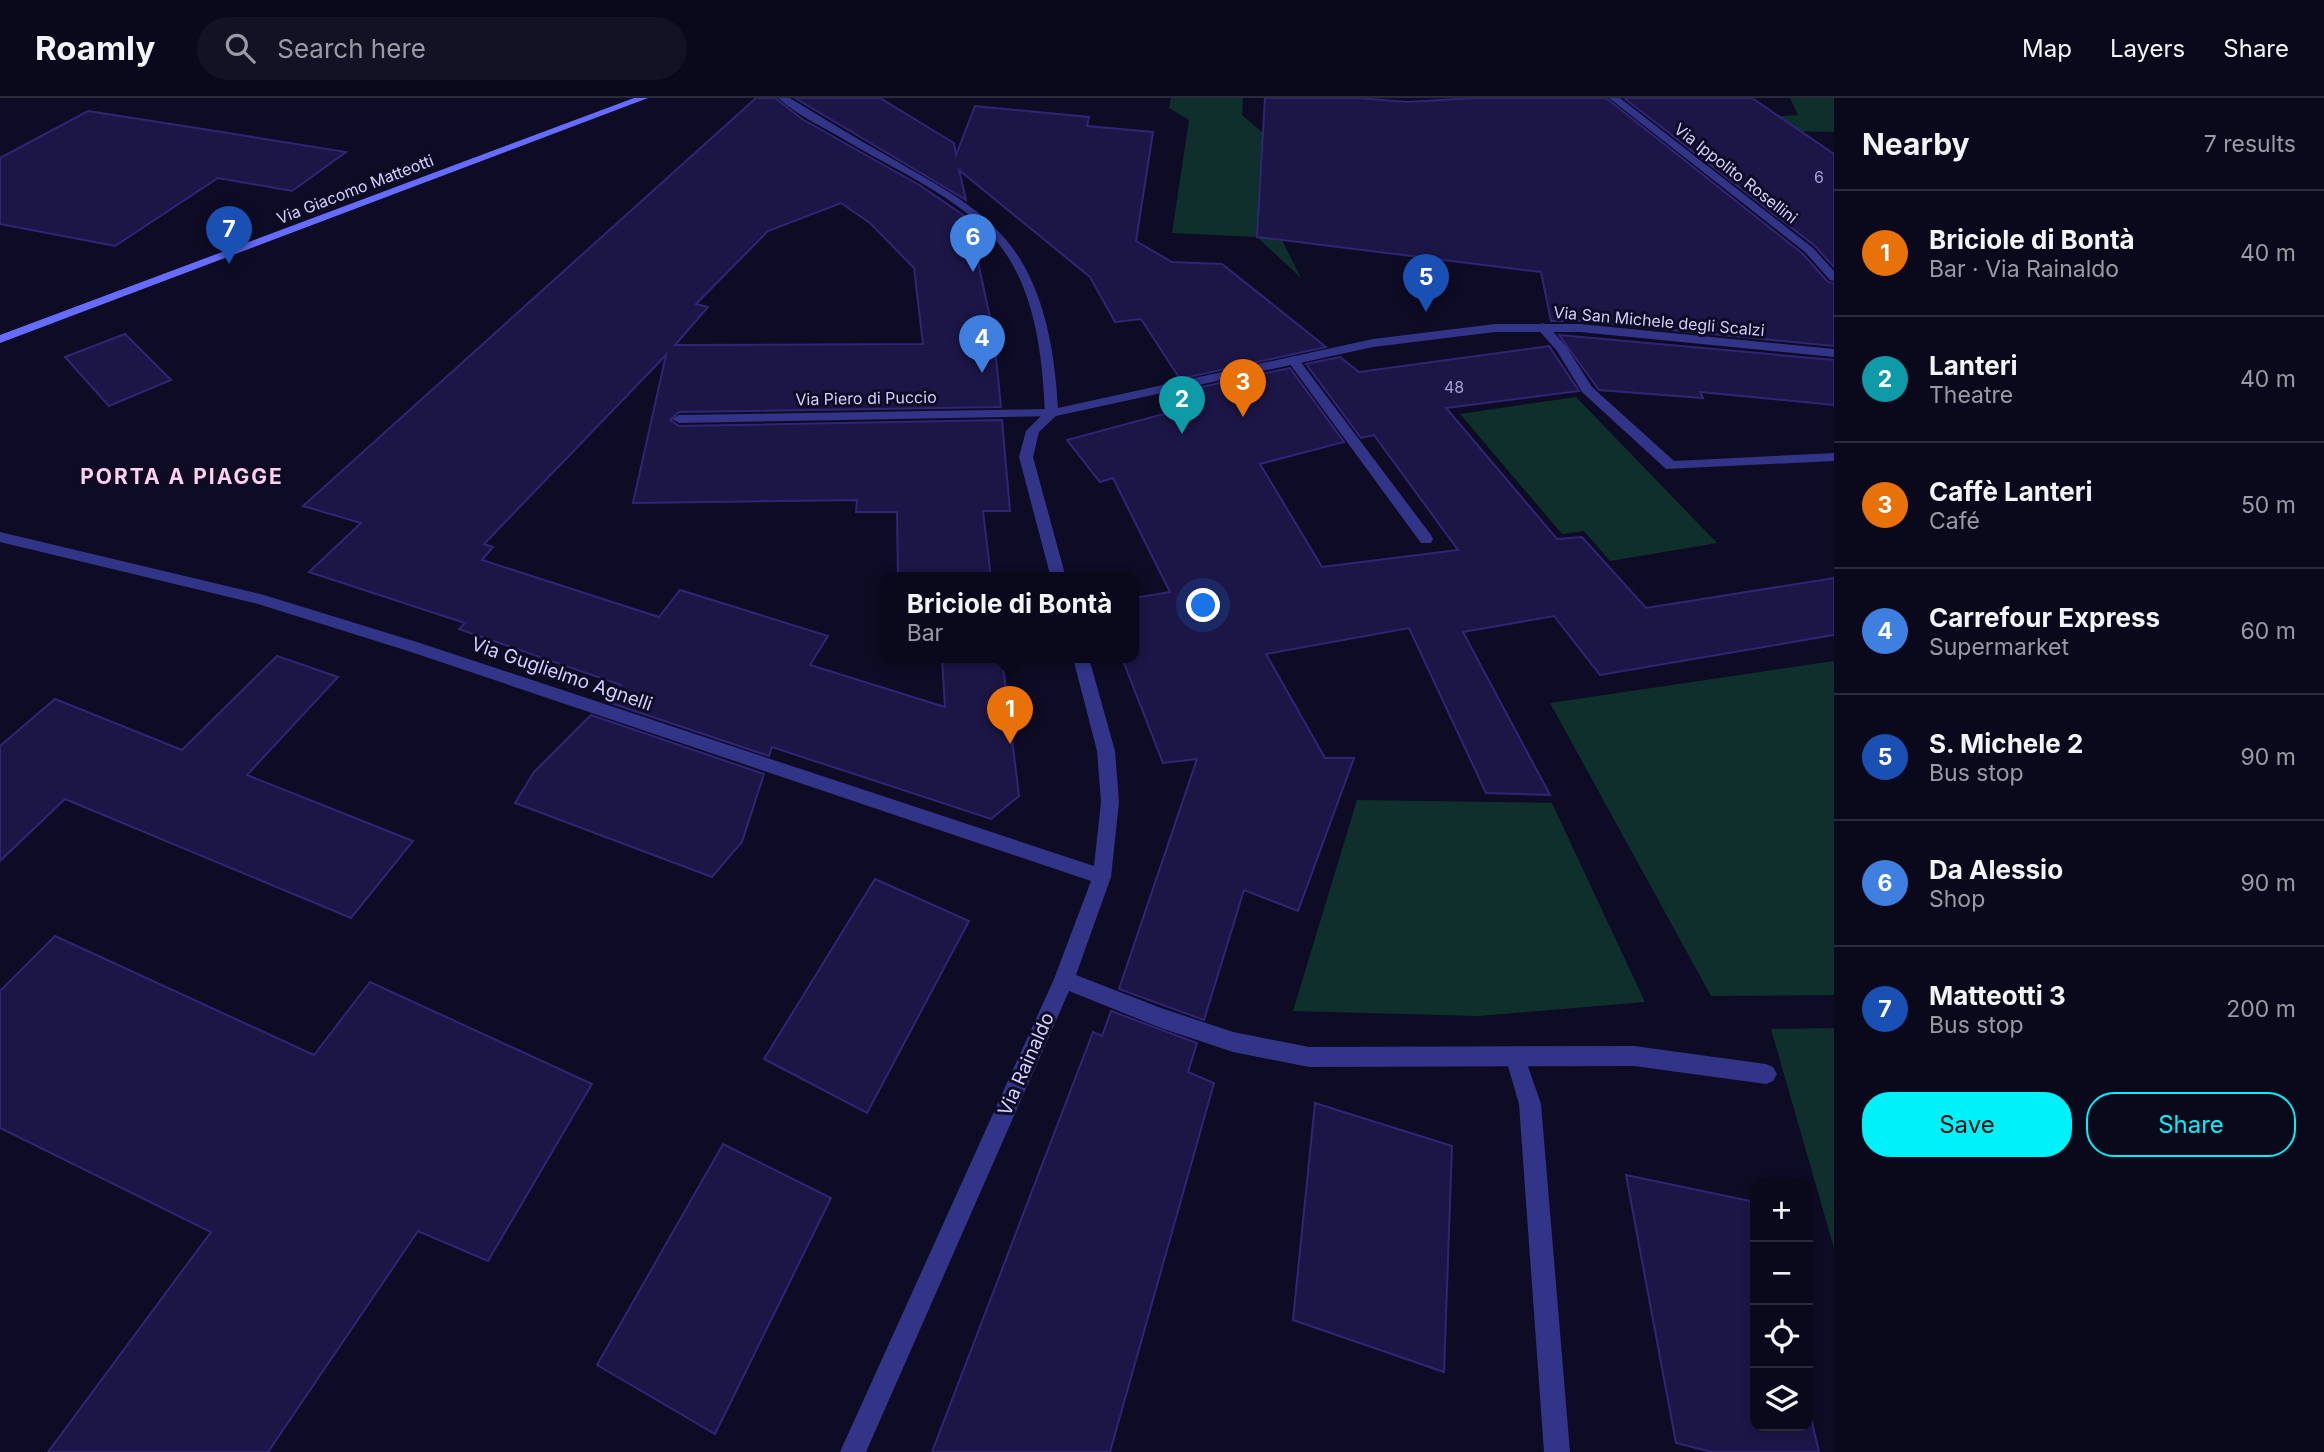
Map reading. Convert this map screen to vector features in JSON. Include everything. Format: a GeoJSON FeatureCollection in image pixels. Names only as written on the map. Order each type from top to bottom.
{"type":"FeatureCollection","features":[{"type":"Feature","properties":{"kind":"main road","name":"Via Giacomo Matteotti"},"geometry":{"type":"LineString","coordinates":[[0,339],[643,98]]}},
{"type":"Feature","properties":{"kind":"street"},"geometry":{"type":"LineString","coordinates":[[783,98],[963,206],[993,230],[1015,260],[1028,289],[1049,366],[1052,413],[1035,425],[1027,444],[1026,457],[1057,572]]}},
{"type":"Feature","properties":{"kind":"street","name":"Via Ippolito Rosellini"},"geometry":{"type":"LineString","coordinates":[[1614,98],[1809,250],[1834,278]]}},
{"type":"Feature","properties":{"kind":"street"},"geometry":{"type":"LineString","coordinates":[[1542,327],[1562,349],[1587,389],[1671,466],[1834,457]]}},
{"type":"Feature","properties":{"kind":"street","name":"Via San Michele degli Scalzi"},"geometry":{"type":"LineString","coordinates":[[1052,413],[1293,360],[1438,333],[1542,327],[1580,328],[1834,353]]}},
{"type":"Feature","properties":{"kind":"street"},"geometry":{"type":"LineString","coordinates":[[1293,360],[1426,539]]}},
{"type":"Feature","properties":{"kind":"street","name":"Via Piero di Puccio"},"geometry":{"type":"LineString","coordinates":[[679,419],[1052,413]]}},
{"type":"Feature","properties":{"kind":"street","name":"Via Guglielmo Agnelli"},"geometry":{"type":"LineString","coordinates":[[0,537],[259,599],[414,646],[1102,877]]}},
{"type":"Feature","properties":{"kind":"street","name":"Via Rainaldo"},"geometry":{"type":"LineString","coordinates":[[853,1452],[1064,980],[1102,877],[1110,802],[1106,751],[1082,663]]}},
{"type":"Feature","properties":{"kind":"street"},"geometry":{"type":"LineString","coordinates":[[1064,980],[1161,1018],[1233,1042],[1309,1058],[1516,1059],[1634,1056],[1766,1074]]}},
{"type":"Feature","properties":{"kind":"street"},"geometry":{"type":"LineString","coordinates":[[1516,1059],[1530,1104],[1557,1452]]}},
{"type":"Feature","properties":{"kind":"green space"},"geometry":{"type":"Polygon","coordinates":[[[1171,98],[1243,98],[1242,115],[1263,133],[1260,197],[1301,278],[1257,237],[1172,233],[1189,120],[1169,108],[1171,98]]]}},
{"type":"Feature","properties":{"kind":"green space"},"geometry":{"type":"Polygon","coordinates":[[[1790,98],[1834,98],[1834,132],[1787,131],[1781,116],[1798,115],[1790,98]]]}},
{"type":"Feature","properties":{"kind":"green space"},"geometry":{"type":"Polygon","coordinates":[[[1576,397],[1717,543],[1610,561],[1584,531],[1562,534],[1460,414],[1576,397]]]}},
{"type":"Feature","properties":{"kind":"green space"},"geometry":{"type":"Polygon","coordinates":[[[1834,661],[1834,995],[1711,996],[1550,703],[1834,661]]]}},
{"type":"Feature","properties":{"kind":"green space"},"geometry":{"type":"Polygon","coordinates":[[[1357,800],[1552,803],[1645,1002],[1479,1016],[1293,1011],[1357,800]]]}},
{"type":"Feature","properties":{"kind":"green space"},"geometry":{"type":"Polygon","coordinates":[[[1834,1028],[1834,1248],[1771,1029],[1834,1028]]]}},
{"type":"Feature","properties":{"kind":"building"},"geometry":{"type":"Polygon","coordinates":[[[756,98],[775,98],[802,119],[921,186],[969,219],[994,337],[1001,407],[679,412],[670,420],[679,426],[1002,420],[1010,511],[983,511],[990,572],[898,572],[897,512],[856,512],[857,500],[633,503],[666,355],[484,544],[493,547],[482,560],[659,617],[680,590],[828,636],[810,665],[945,707],[942,663],[1003,663],[1019,796],[991,819],[772,747],[769,756],[605,701],[621,685],[459,629],[465,623],[309,572],[361,523],[303,506],[756,98]],[[841,203],[768,231],[696,304],[708,307],[675,345],[923,344],[914,268],[870,223],[841,203]]]}},
{"type":"Feature","properties":{"kind":"building"},"geometry":{"type":"Polygon","coordinates":[[[795,98],[880,98],[954,143],[956,155],[975,106],[1089,117],[1087,126],[1153,132],[1136,241],[1172,262],[1222,264],[1326,347],[1180,379],[1141,319],[1115,322],[1090,277],[959,170],[966,200],[795,98]]]}},
{"type":"Feature","properties":{"kind":"building"},"geometry":{"type":"Polygon","coordinates":[[[1265,98],[1358,98],[1407,102],[1475,98],[1606,98],[1803,254],[1828,282],[1834,283],[1834,346],[1580,321],[1551,321],[1541,272],[1257,237],[1265,98]]]}},
{"type":"Feature","properties":{"kind":"building"},"geometry":{"type":"Polygon","coordinates":[[[1624,98],[1752,98],[1834,154],[1834,267],[1815,246],[1624,98]]]}},
{"type":"Feature","properties":{"kind":"building"},"geometry":{"type":"Polygon","coordinates":[[[88,111],[346,152],[292,191],[218,178],[115,246],[0,224],[0,158],[88,111]]]}},
{"type":"Feature","properties":{"kind":"building"},"geometry":{"type":"Polygon","coordinates":[[[125,334],[171,380],[109,406],[65,357],[125,334]]]}},
{"type":"Feature","properties":{"kind":"building"},"geometry":{"type":"Polygon","coordinates":[[[1559,335],[1834,360],[1834,405],[1700,392],[1703,398],[1599,390],[1559,335]]]}},
{"type":"Feature","properties":{"kind":"building"},"geometry":{"type":"Polygon","coordinates":[[[1549,346],[1579,391],[1446,408],[1557,539],[1582,537],[1646,608],[1834,578],[1834,635],[1600,675],[1554,616],[1463,632],[1550,795],[1486,793],[1409,628],[1266,654],[1325,758],[1354,758],[1298,911],[1244,890],[1204,1020],[1119,989],[1197,759],[1163,763],[1124,663],[1139,663],[1139,597],[1170,592],[1113,478],[1100,482],[1067,440],[1197,405],[1187,390],[1290,368],[1344,442],[1260,464],[1322,567],[1458,550],[1374,435],[1361,438],[1306,364],[1340,357],[1359,372],[1549,346]]]}},
{"type":"Feature","properties":{"kind":"building"},"geometry":{"type":"Polygon","coordinates":[[[277,656],[338,677],[247,775],[413,841],[351,918],[65,799],[0,861],[0,746],[55,699],[182,750],[277,656]]]}},
{"type":"Feature","properties":{"kind":"building"},"geometry":{"type":"Polygon","coordinates":[[[591,715],[764,774],[742,842],[712,877],[515,803],[534,772],[591,715]]]}},
{"type":"Feature","properties":{"kind":"building"},"geometry":{"type":"Polygon","coordinates":[[[875,879],[969,921],[867,1113],[764,1059],[875,879]]]}},
{"type":"Feature","properties":{"kind":"building"},"geometry":{"type":"Polygon","coordinates":[[[55,936],[314,1055],[370,982],[592,1084],[488,1261],[418,1231],[268,1452],[48,1452],[211,1232],[0,1128],[0,991],[55,936]]]}},
{"type":"Feature","properties":{"kind":"building"},"geometry":{"type":"Polygon","coordinates":[[[1111,1011],[1197,1043],[1188,1072],[1214,1083],[1110,1452],[932,1452],[1093,1032],[1102,1036],[1111,1011]]]}},
{"type":"Feature","properties":{"kind":"building"},"geometry":{"type":"Polygon","coordinates":[[[1315,1103],[1452,1146],[1444,1372],[1293,1320],[1315,1103]]]}},
{"type":"Feature","properties":{"kind":"building"},"geometry":{"type":"Polygon","coordinates":[[[723,1144],[831,1198],[715,1434],[597,1365],[723,1144]]]}},
{"type":"Feature","properties":{"kind":"building"},"geometry":{"type":"Polygon","coordinates":[[[1626,1175],[1750,1201],[1750,1431],[1813,1431],[1813,1426],[1819,1452],[1712,1452],[1676,1443],[1626,1175]]]}},
{"type":"Feature","properties":{"kind":"place","name":"Matteotti 3"},"geometry":{"type":"Point","coordinates":[229,264]}},
{"type":"Feature","properties":{"kind":"place","name":"Da Alessio"},"geometry":{"type":"Point","coordinates":[973,272]}},
{"type":"Feature","properties":{"kind":"place","name":"S. Michele 2"},"geometry":{"type":"Point","coordinates":[1426,312]}},
{"type":"Feature","properties":{"kind":"place","name":"Carrefour Express"},"geometry":{"type":"Point","coordinates":[982,373]}},
{"type":"Feature","properties":{"kind":"place","name":"Caffè Lanteri"},"geometry":{"type":"Point","coordinates":[1243,417]}},
{"type":"Feature","properties":{"kind":"place","name":"Lanteri"},"geometry":{"type":"Point","coordinates":[1182,434]}},
{"type":"Feature","properties":{"kind":"place","name":"Briciole di Bontà"},"geometry":{"type":"Point","coordinates":[1010,744]}},
{"type":"Feature","properties":{"kind":"district","name":"PORTA A PIAGGE"},"geometry":{"type":"Point","coordinates":[182,476]}}]}
